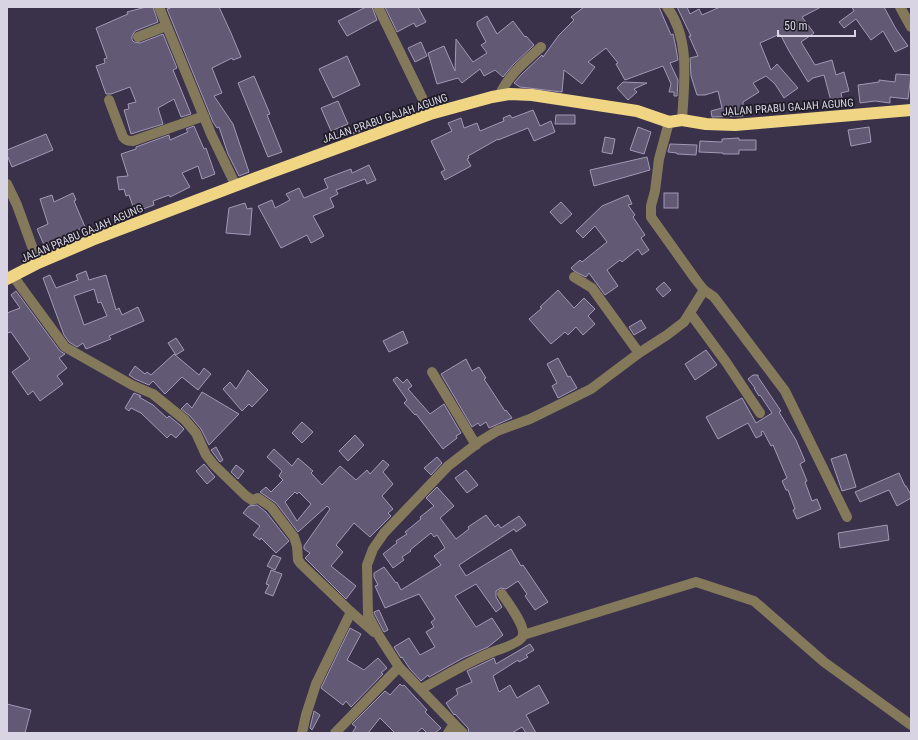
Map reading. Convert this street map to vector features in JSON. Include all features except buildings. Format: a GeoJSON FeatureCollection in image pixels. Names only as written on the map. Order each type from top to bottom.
{"type":"FeatureCollection","features":[{"type":"Feature","properties":{"kind":"highway","name":"JALAN PRABU GAJAH AGUNG"},"geometry":{"type":"LineString","coordinates":[[10,277],[38,263],[92,240],[261,176],[430,114],[499,96],[510,94],[532,95],[637,111],[669,122],[682,120],[706,124],[735,125],[911,110]]}},
{"type":"Feature","properties":{"kind":"street"},"geometry":{"type":"LineString","coordinates":[[158,7],[220,154],[236,186]]}},
{"type":"Feature","properties":{"kind":"street"},"geometry":{"type":"LineString","coordinates":[[378,7],[430,114]]}},
{"type":"Feature","properties":{"kind":"street"},"geometry":{"type":"LineString","coordinates":[[668,7],[681,36],[684,58],[682,120]]}},
{"type":"Feature","properties":{"kind":"street"},"geometry":{"type":"LineString","coordinates":[[900,7],[911,27]]}},
{"type":"Feature","properties":{"kind":"street"},"geometry":{"type":"LineString","coordinates":[[138,37],[166,26]]}},
{"type":"Feature","properties":{"kind":"street"},"geometry":{"type":"LineString","coordinates":[[499,96],[505,83],[514,72],[541,47]]}},
{"type":"Feature","properties":{"kind":"street"},"geometry":{"type":"LineString","coordinates":[[109,100],[123,137],[128,141],[133,141],[204,116]]}},
{"type":"Feature","properties":{"kind":"street"},"geometry":{"type":"LineString","coordinates":[[669,122],[659,159],[655,191],[651,206],[651,217],[696,280],[704,290],[714,297],[785,391],[847,517]]}},
{"type":"Feature","properties":{"kind":"street"},"geometry":{"type":"LineString","coordinates":[[7,184],[17,205],[38,263]]}},
{"type":"Feature","properties":{"kind":"street"},"geometry":{"type":"LineString","coordinates":[[10,277],[65,347],[132,385],[153,394],[185,420],[196,433],[206,455],[214,465],[246,496],[252,500],[258,498],[271,506],[294,538],[297,546],[298,560],[301,564],[350,612],[379,636]]}},
{"type":"Feature","properties":{"kind":"street"},"geometry":{"type":"LineString","coordinates":[[574,277],[592,288],[639,353]]}},
{"type":"Feature","properties":{"kind":"street"},"geometry":{"type":"LineString","coordinates":[[463,733],[399,667],[379,636],[368,615],[367,565],[373,549],[384,533],[448,466],[497,431],[530,419],[591,389],[684,322],[704,290]]}},
{"type":"Feature","properties":{"kind":"street"},"geometry":{"type":"LineString","coordinates":[[690,313],[726,362],[760,413]]}},
{"type":"Feature","properties":{"kind":"street"},"geometry":{"type":"LineString","coordinates":[[432,372],[476,445]]}},
{"type":"Feature","properties":{"kind":"street"},"geometry":{"type":"LineString","coordinates":[[420,689],[486,654],[511,645],[521,639],[523,635],[696,582],[754,601],[824,662],[911,725]]}},
{"type":"Feature","properties":{"kind":"street"},"geometry":{"type":"LineString","coordinates":[[502,594],[517,617],[522,628],[523,635]]}},
{"type":"Feature","properties":{"kind":"street"},"geometry":{"type":"LineString","coordinates":[[302,733],[316,684],[350,612]]}},
{"type":"Feature","properties":{"kind":"street"},"geometry":{"type":"LineString","coordinates":[[335,733],[399,667]]}},
{"type":"Feature","properties":{"kind":"street"},"geometry":{"type":"LineString","coordinates":[[448,733],[454,724]]}}]}
